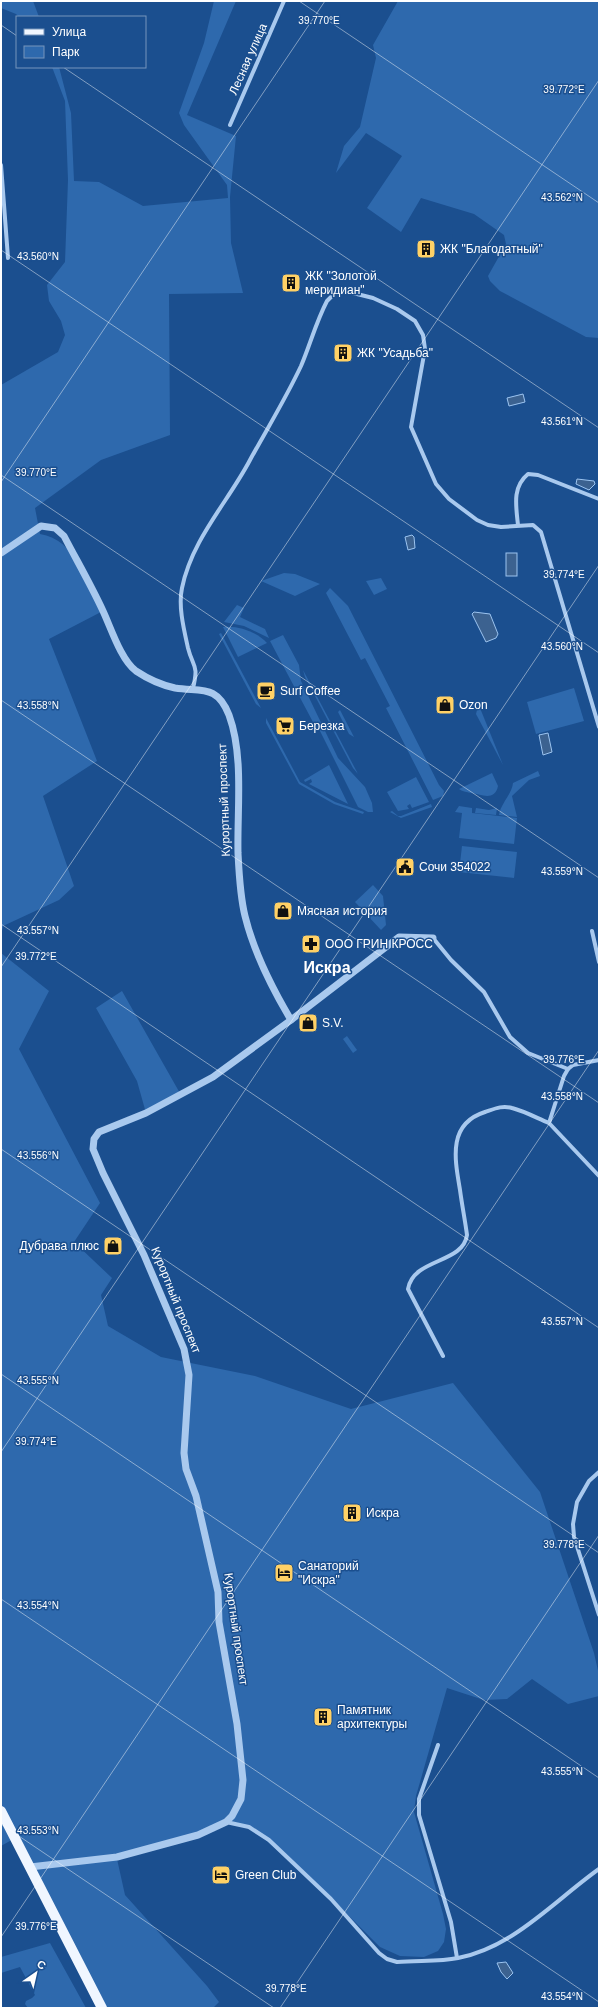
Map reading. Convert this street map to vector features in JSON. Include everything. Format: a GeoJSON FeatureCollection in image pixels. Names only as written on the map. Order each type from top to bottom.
{"type":"FeatureCollection","features":[{"type":"Feature","properties":{"kind":"main road"},"geometry":{"type":"LineString","coordinates":[[1,1811],[102,2008]]}},
{"type":"Feature","properties":{"kind":"street","name":"Лесная улица"},"geometry":{"type":"LineString","coordinates":[[230,125],[284,1]]}},
{"type":"Feature","properties":{"kind":"street"},"geometry":{"type":"LineString","coordinates":[[1,165],[8,258]]}},
{"type":"Feature","properties":{"kind":"street"},"geometry":{"type":"LineString","coordinates":[[193,688],[196,675],[195,664],[188,650],[182,611],[182,589],[188,565],[208,527],[245,469],[282,401],[300,366],[327,301],[335,293],[345,291],[373,298],[397,309],[415,321],[423,335],[425,349],[411,427],[436,484],[449,499],[477,520],[488,525],[501,527],[533,525],[541,532],[599,727]]}},
{"type":"Feature","properties":{"kind":"street"},"geometry":{"type":"LineString","coordinates":[[518,525],[516,488],[522,479],[528,474],[538,475],[599,499]]}},
{"type":"Feature","properties":{"kind":"street","name":"Курортный проспект"},"geometry":{"type":"LineString","coordinates":[[1,553],[41,526],[55,528],[64,536],[103,610],[118,644],[133,668],[147,679],[175,688],[206,690],[214,693],[221,700],[228,714],[235,738],[238,776],[238,854],[245,916],[270,984],[291,1020]]}},
{"type":"Feature","properties":{"kind":"street"},"geometry":{"type":"LineString","coordinates":[[592,931],[599,962]]}},
{"type":"Feature","properties":{"kind":"street","name":"Курортный проспект"},"geometry":{"type":"LineString","coordinates":[[30,1867],[117,1857],[198,1835],[226,1822],[232,1816],[241,1799],[243,1780],[237,1724],[219,1622],[218,1592],[196,1496],[186,1468],[184,1453],[189,1375],[186,1360],[176,1330],[150,1267],[93,1149],[94,1139],[100,1132],[146,1113],[213,1077],[291,1020],[399,937],[432,938],[451,960],[484,992],[510,1037],[528,1053],[568,1069]]}},
{"type":"Feature","properties":{"kind":"street"},"geometry":{"type":"LineString","coordinates":[[549,1123],[564,1076],[568,1069],[573,1065],[599,1060]]}},
{"type":"Feature","properties":{"kind":"street"},"geometry":{"type":"LineString","coordinates":[[443,1356],[408,1289],[412,1277],[418,1272],[457,1251],[467,1240],[454,1160],[456,1142],[460,1131],[467,1122],[480,1114],[503,1107],[512,1108],[549,1123],[599,1176]]}},
{"type":"Feature","properties":{"kind":"street"},"geometry":{"type":"LineString","coordinates":[[599,1472],[589,1481],[577,1502],[573,1524],[574,1537],[599,1615]]}},
{"type":"Feature","properties":{"kind":"street"},"geometry":{"type":"LineString","coordinates":[[438,1745],[419,1799],[419,1815],[451,1922],[457,1958]]}},
{"type":"Feature","properties":{"kind":"street"},"geometry":{"type":"LineString","coordinates":[[226,1822],[249,1827],[269,1840],[331,1899],[369,1944],[388,1959],[397,1962],[457,1958],[503,1941],[534,1921],[599,1869]]}},
{"type":"Feature","properties":{"kind":"green space"},"geometry":{"type":"Polygon","coordinates":[[[1,1],[33,1],[39,16],[18,16],[1,8],[1,1]]]}},
{"type":"Feature","properties":{"kind":"green space"},"geometry":{"type":"Polygon","coordinates":[[[214,1],[236,1],[187,115],[236,136],[230,197],[231,243],[243,293],[169,294],[170,435],[101,460],[35,508],[40,534],[63,544],[71,553],[79,564],[101,612],[49,639],[97,761],[43,796],[74,886],[59,900],[3,926],[1,936],[1,385],[58,352],[65,335],[61,321],[49,301],[47,285],[65,262],[68,180],[65,101],[52,68],[59,68],[71,113],[74,181],[99,182],[143,206],[228,198],[227,185],[184,125],[179,113],[204,43],[214,1]]]}},
{"type":"Feature","properties":{"kind":"green space"},"geometry":{"type":"Polygon","coordinates":[[[398,1],[599,1],[599,338],[586,337],[500,291],[490,281],[488,276],[506,244],[504,235],[474,214],[421,198],[401,232],[367,208],[402,156],[366,133],[336,173],[344,146],[360,127],[376,58],[373,45],[398,1]]]}},
{"type":"Feature","properties":{"kind":"green space"},"geometry":{"type":"Polygon","coordinates":[[[284,573],[295,574],[320,584],[295,596],[261,581],[284,573]]]}},
{"type":"Feature","properties":{"kind":"green space"},"geometry":{"type":"Polygon","coordinates":[[[381,578],[387,589],[374,595],[366,581],[381,578]]]}},
{"type":"Feature","properties":{"kind":"green space"},"geometry":{"type":"Polygon","coordinates":[[[330,588],[348,606],[439,785],[444,791],[443,796],[433,800],[386,708],[390,706],[365,658],[361,660],[326,593],[330,588]]]}},
{"type":"Feature","properties":{"kind":"green space"},"geometry":{"type":"Polygon","coordinates":[[[237,605],[244,608],[240,617],[265,629],[269,638],[244,626],[224,622],[237,605]]]}},
{"type":"Feature","properties":{"kind":"green space"},"geometry":{"type":"Polygon","coordinates":[[[223,627],[235,627],[247,630],[267,643],[238,657],[223,627]]]}},
{"type":"Feature","properties":{"kind":"green space"},"geometry":{"type":"Polygon","coordinates":[[[221,633],[261,708],[256,704],[219,634],[221,633]]]}},
{"type":"Feature","properties":{"kind":"green space"},"geometry":{"type":"Polygon","coordinates":[[[283,635],[299,665],[301,681],[338,758],[365,787],[372,803],[373,812],[368,812],[358,807],[316,723],[314,724],[270,641],[283,635]]]}},
{"type":"Feature","properties":{"kind":"green space"},"geometry":{"type":"Polygon","coordinates":[[[303,670],[358,774],[353,768],[305,677],[303,670]]]}},
{"type":"Feature","properties":{"kind":"green space"},"geometry":{"type":"Polygon","coordinates":[[[574,688],[584,721],[536,734],[527,702],[574,688]]]}},
{"type":"Feature","properties":{"kind":"green space"},"geometry":{"type":"Polygon","coordinates":[[[480,708],[503,765],[476,714],[477,710],[480,708]]]}},
{"type":"Feature","properties":{"kind":"green space"},"geometry":{"type":"Polygon","coordinates":[[[340,710],[354,737],[349,734],[338,712],[340,710]]]}},
{"type":"Feature","properties":{"kind":"green space"},"geometry":{"type":"Polygon","coordinates":[[[266,718],[300,782],[335,802],[364,812],[363,814],[334,804],[299,784],[266,723],[266,718]]]}},
{"type":"Feature","properties":{"kind":"green space"},"geometry":{"type":"Polygon","coordinates":[[[329,765],[348,804],[309,784],[312,782],[311,779],[305,782],[304,780],[329,765]]]}},
{"type":"Feature","properties":{"kind":"green space"},"geometry":{"type":"Polygon","coordinates":[[[538,771],[540,776],[529,780],[512,796],[517,817],[499,815],[502,806],[511,791],[513,783],[538,771]]]}},
{"type":"Feature","properties":{"kind":"green space"},"geometry":{"type":"Polygon","coordinates":[[[492,773],[498,786],[494,794],[488,796],[480,795],[459,789],[492,773]]]}},
{"type":"Feature","properties":{"kind":"green space"},"geometry":{"type":"Polygon","coordinates":[[[416,777],[429,802],[412,808],[410,804],[407,806],[409,809],[398,811],[387,792],[416,777]]]}},
{"type":"Feature","properties":{"kind":"green space"},"geometry":{"type":"Polygon","coordinates":[[[431,804],[432,807],[401,818],[390,812],[392,811],[398,816],[401,816],[431,804]]]}},
{"type":"Feature","properties":{"kind":"green space"},"geometry":{"type":"Polygon","coordinates":[[[459,806],[472,808],[472,813],[517,818],[514,844],[459,838],[462,813],[455,812],[459,806]]]}},
{"type":"Feature","properties":{"kind":"green space"},"geometry":{"type":"Polygon","coordinates":[[[476,808],[489,810],[497,808],[496,815],[475,813],[476,808]]]}},
{"type":"Feature","properties":{"kind":"green space"},"geometry":{"type":"Polygon","coordinates":[[[462,846],[517,852],[514,878],[459,872],[462,846]]]}},
{"type":"Feature","properties":{"kind":"green space"},"geometry":{"type":"Polygon","coordinates":[[[373,885],[383,896],[386,925],[381,930],[355,902],[373,885]]]}},
{"type":"Feature","properties":{"kind":"green space","name":"Санаторий \"Искра\""},"geometry":{"type":"Polygon","coordinates":[[[1,953],[49,991],[19,1049],[100,1203],[74,1242],[112,1278],[101,1295],[108,1326],[161,1357],[255,1376],[351,1409],[453,1383],[540,1492],[594,1653],[599,1675],[599,1696],[568,1704],[532,1679],[507,1699],[484,1700],[447,1688],[416,1796],[414,1812],[446,1929],[444,1942],[438,1951],[424,1957],[400,1956],[380,1947],[332,1899],[251,1827],[229,1821],[198,1834],[117,1859],[125,1895],[207,1986],[219,2002],[213,2008],[104,2008],[17,1837],[1,1846],[1,953]]]}},
{"type":"Feature","properties":{"kind":"green space"},"geometry":{"type":"Polygon","coordinates":[[[122,991],[181,1095],[146,1113],[137,1081],[96,1008],[122,991]]]}},
{"type":"Feature","properties":{"kind":"green space"},"geometry":{"type":"Polygon","coordinates":[[[347,1036],[357,1050],[353,1053],[343,1039],[347,1036]]]}},
{"type":"Feature","properties":{"kind":"green space"},"geometry":{"type":"Polygon","coordinates":[[[50,1943],[86,2008],[28,2008],[25,2004],[26,2001],[35,1995],[20,1967],[1,1973],[1,1957],[50,1943]]]}},
{"type":"Feature","properties":{"kind":"shaded area"},"geometry":{"type":"Polygon","coordinates":[[[523,394],[525,402],[509,406],[507,398],[523,394]]]}},
{"type":"Feature","properties":{"kind":"shaded area"},"geometry":{"type":"Polygon","coordinates":[[[577,479],[594,481],[595,484],[589,490],[576,484],[577,479]]]}},
{"type":"Feature","properties":{"kind":"shaded area"},"geometry":{"type":"Polygon","coordinates":[[[412,535],[414,537],[415,548],[408,550],[405,537],[412,535]]]}},
{"type":"Feature","properties":{"kind":"shaded area"},"geometry":{"type":"Polygon","coordinates":[[[506,553],[517,553],[517,576],[506,576],[506,553]]]}},
{"type":"Feature","properties":{"kind":"shaded area"},"geometry":{"type":"Polygon","coordinates":[[[474,612],[490,614],[498,634],[496,638],[486,642],[472,614],[474,612]]]}},
{"type":"Feature","properties":{"kind":"shaded area"},"geometry":{"type":"Polygon","coordinates":[[[548,733],[552,752],[543,755],[539,735],[548,733]]]}},
{"type":"Feature","properties":{"kind":"shaded area"},"geometry":{"type":"Polygon","coordinates":[[[506,1962],[513,1973],[507,1979],[501,1972],[497,1963],[506,1962]]]}},
{"type":"Feature","properties":{"kind":"place","name":"ЖК \"Благодатный\""},"geometry":{"type":"Point","coordinates":[426,249]}},
{"type":"Feature","properties":{"kind":"place","name":"ЖК \"Золотой меридиан\""},"geometry":{"type":"Point","coordinates":[291,283]}},
{"type":"Feature","properties":{"kind":"place","name":"ЖК \"Усадьба\""},"geometry":{"type":"Point","coordinates":[343,353]}},
{"type":"Feature","properties":{"kind":"place","name":"Surf Coffee"},"geometry":{"type":"Point","coordinates":[266,691]}},
{"type":"Feature","properties":{"kind":"place","name":"Ozon"},"geometry":{"type":"Point","coordinates":[445,705]}},
{"type":"Feature","properties":{"kind":"place","name":"Березка"},"geometry":{"type":"Point","coordinates":[285,726]}},
{"type":"Feature","properties":{"kind":"place","name":"Сочи 354022"},"geometry":{"type":"Point","coordinates":[405,867]}},
{"type":"Feature","properties":{"kind":"place","name":"Мясная история"},"geometry":{"type":"Point","coordinates":[283,911]}},
{"type":"Feature","properties":{"kind":"place","name":"ООО ГРИН КРОСС"},"geometry":{"type":"Point","coordinates":[311,944]}},
{"type":"Feature","properties":{"kind":"place","name":"S.V."},"geometry":{"type":"Point","coordinates":[308,1023]}},
{"type":"Feature","properties":{"kind":"place","name":"Дубрава плюс"},"geometry":{"type":"Point","coordinates":[113,1246]}},
{"type":"Feature","properties":{"kind":"place","name":"Искра"},"geometry":{"type":"Point","coordinates":[352,1513]}},
{"type":"Feature","properties":{"kind":"place","name":"Санаторий \"Искра\""},"geometry":{"type":"Point","coordinates":[284,1573]}},
{"type":"Feature","properties":{"kind":"place","name":"Памятник архитектуры"},"geometry":{"type":"Point","coordinates":[323,1717]}},
{"type":"Feature","properties":{"kind":"place","name":"Green Club"},"geometry":{"type":"Point","coordinates":[221,1875]}},
{"type":"Feature","properties":{"kind":"district","name":"Искра"},"geometry":{"type":"Point","coordinates":[327,967]}}]}
